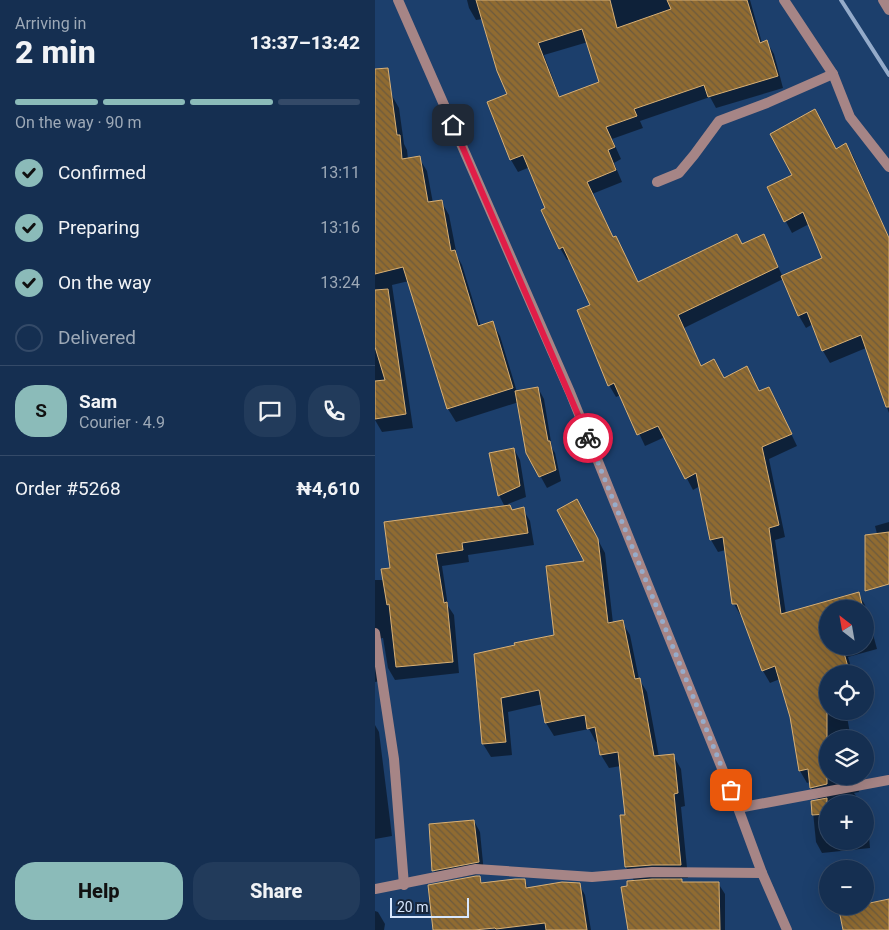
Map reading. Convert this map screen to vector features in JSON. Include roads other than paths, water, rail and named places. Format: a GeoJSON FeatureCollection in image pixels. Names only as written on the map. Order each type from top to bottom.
{"type":"FeatureCollection","features":[{"type":"Feature","properties":{"kind":"street"},"geometry":{"type":"LineString","coordinates":[[398,0],[569,392],[738,808],[762,873],[787,930]]}},
{"type":"Feature","properties":{"kind":"street"},"geometry":{"type":"LineString","coordinates":[[784,0],[833,74],[850,117],[889,167]]}},
{"type":"Feature","properties":{"kind":"street"},"geometry":{"type":"LineString","coordinates":[[883,0],[889,10]]}},
{"type":"Feature","properties":{"kind":"street"},"geometry":{"type":"LineString","coordinates":[[657,182],[679,173],[719,121],[767,103],[833,74]]}},
{"type":"Feature","properties":{"kind":"street"},"geometry":{"type":"LineString","coordinates":[[375,633],[379,670],[394,759],[404,885]]}},
{"type":"Feature","properties":{"kind":"street"},"geometry":{"type":"LineString","coordinates":[[738,808],[889,780]]}},
{"type":"Feature","properties":{"kind":"street"},"geometry":{"type":"LineString","coordinates":[[375,889],[404,885],[476,868],[592,877],[652,872],[762,873]]}},
{"type":"Feature","properties":{"kind":"railway"},"geometry":{"type":"LineString","coordinates":[[841,0],[889,75]]}}]}
